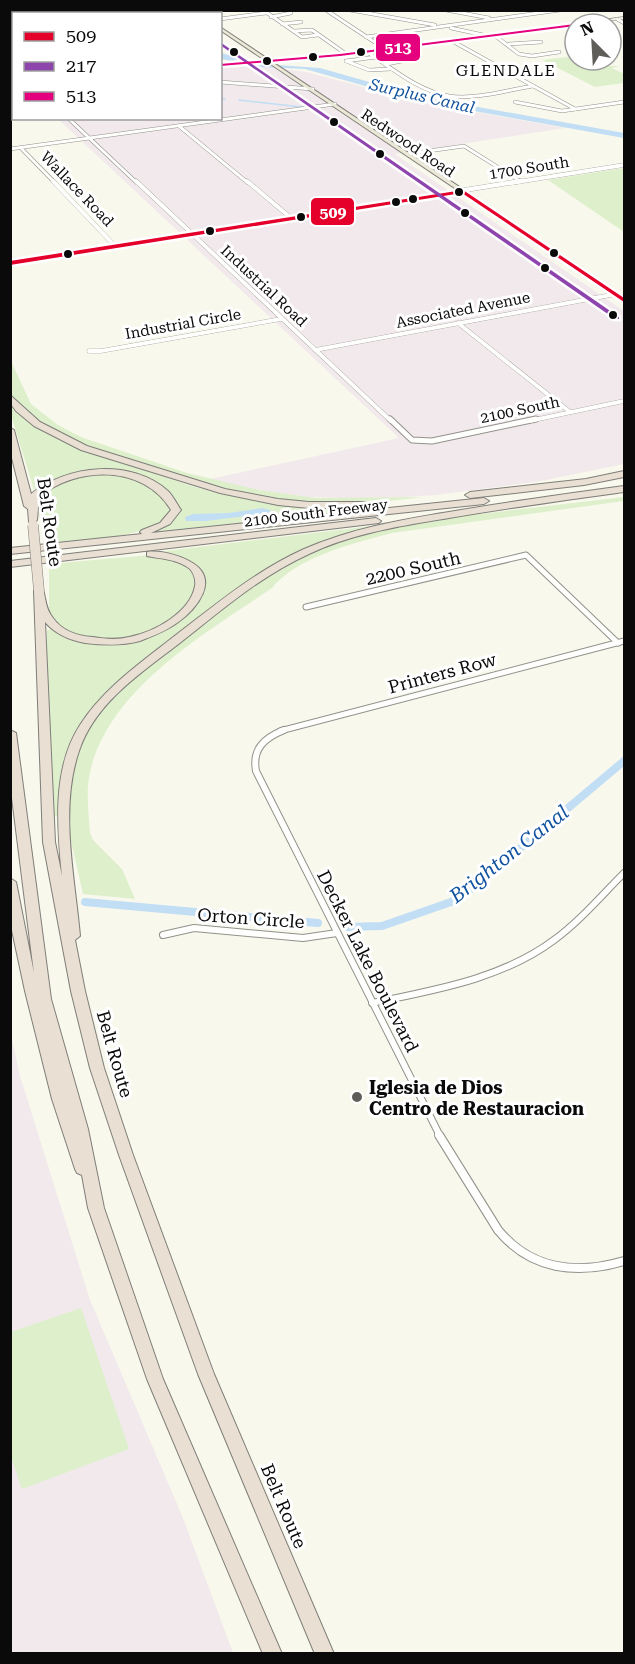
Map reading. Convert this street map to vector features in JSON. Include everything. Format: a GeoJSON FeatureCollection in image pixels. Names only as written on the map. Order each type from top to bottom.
{"type":"FeatureCollection","features":[{"type":"Feature","properties":{"kind":"highway"},"geometry":{"type":"LineString","coordinates":[[10,397],[19,409],[37,424],[84,448],[223,491],[278,502],[329,506],[377,505],[591,480]]}},
{"type":"Feature","properties":{"kind":"highway","name":"Belt Route"},"geometry":{"type":"LineString","coordinates":[[10,430],[23,474],[32,522],[39,596],[38,618],[49,842],[78,991],[104,1090],[206,1374],[325,1653]]}},
{"type":"Feature","properties":{"kind":"highway"},"geometry":{"type":"LineString","coordinates":[[30,549],[139,534],[164,524],[171,519],[176,510],[165,492],[134,477],[110,472],[82,473],[57,479],[40,489],[34,496],[32,522]]}},
{"type":"Feature","properties":{"kind":"highway"},"geometry":{"type":"LineString","coordinates":[[477,494],[624,472]]}},
{"type":"Feature","properties":{"kind":"highway"},"geometry":{"type":"LineString","coordinates":[[440,506],[591,480],[624,472]]}},
{"type":"Feature","properties":{"kind":"highway","name":"2100 South Freeway"},"geometry":{"type":"LineString","coordinates":[[10,551],[440,506],[624,481]]}},
{"type":"Feature","properties":{"kind":"highway","name":"2100 South Freeway"},"geometry":{"type":"LineString","coordinates":[[10,564],[624,491]]}},
{"type":"Feature","properties":{"kind":"highway"},"geometry":{"type":"LineString","coordinates":[[78,991],[64,804],[72,754],[85,726],[112,694],[140,668],[227,601],[279,565],[326,543],[360,532],[483,509]]}},
{"type":"Feature","properties":{"kind":"highway"},"geometry":{"type":"LineString","coordinates":[[39,596],[49,623],[64,633],[78,638],[107,642],[137,639],[181,616],[191,605],[202,585],[200,573],[193,566],[172,556],[105,553]]}},
{"type":"Feature","properties":{"kind":"highway"},"geometry":{"type":"LineString","coordinates":[[10,733],[44,999],[81,1129],[96,1208]]}},
{"type":"Feature","properties":{"kind":"highway"},"geometry":{"type":"LineString","coordinates":[[10,882],[30,984],[66,1122],[155,1378],[273,1653]]}},
{"type":"Feature","properties":{"kind":"main road"},"geometry":{"type":"LineString","coordinates":[[223,64],[255,61],[271,63],[563,26]]}},
{"type":"Feature","properties":{"kind":"main road","name":"Redwood Road"},"geometry":{"type":"LineString","coordinates":[[222,29],[624,300]]}},
{"type":"Feature","properties":{"kind":"main road","name":"Redwood Road"},"geometry":{"type":"LineString","coordinates":[[271,63],[284,69],[310,90]]}},
{"type":"Feature","properties":{"kind":"main road","name":"Redwood Road"},"geometry":{"type":"LineString","coordinates":[[332,105],[407,154],[624,308]]}},
{"type":"Feature","properties":{"kind":"street"},"geometry":{"type":"LineString","coordinates":[[263,10],[302,37],[318,35]]}},
{"type":"Feature","properties":{"kind":"street"},"geometry":{"type":"LineString","coordinates":[[326,10],[385,49]]}},
{"type":"Feature","properties":{"kind":"street"},"geometry":{"type":"LineString","coordinates":[[350,10],[488,36]]}},
{"type":"Feature","properties":{"kind":"street"},"geometry":{"type":"LineString","coordinates":[[446,10],[494,19]]}},
{"type":"Feature","properties":{"kind":"street"},"geometry":{"type":"LineString","coordinates":[[525,10],[538,13]]}},
{"type":"Feature","properties":{"kind":"street"},"geometry":{"type":"LineString","coordinates":[[366,37],[560,10]]}},
{"type":"Feature","properties":{"kind":"street"},"geometry":{"type":"LineString","coordinates":[[222,19],[267,13]]}},
{"type":"Feature","properties":{"kind":"street"},"geometry":{"type":"LineString","coordinates":[[271,17],[291,13]]}},
{"type":"Feature","properties":{"kind":"street"},"geometry":{"type":"LineString","coordinates":[[282,24],[301,22]]}},
{"type":"Feature","properties":{"kind":"street"},"geometry":{"type":"LineString","coordinates":[[294,31],[309,30],[346,54]]}},
{"type":"Feature","properties":{"kind":"street"},"geometry":{"type":"LineString","coordinates":[[494,35],[509,44],[511,48],[527,56],[559,52]]}},
{"type":"Feature","properties":{"kind":"street"},"geometry":{"type":"LineString","coordinates":[[452,41],[575,109]]}},
{"type":"Feature","properties":{"kind":"street"},"geometry":{"type":"LineString","coordinates":[[509,44],[541,42]]}},
{"type":"Feature","properties":{"kind":"street"},"geometry":{"type":"LineString","coordinates":[[323,44],[330,44]]}},
{"type":"Feature","properties":{"kind":"street"},"geometry":{"type":"LineString","coordinates":[[367,52],[391,69],[433,92],[452,97],[533,86]]}},
{"type":"Feature","properties":{"kind":"street"},"geometry":{"type":"LineString","coordinates":[[376,57],[346,62],[369,70],[391,69]]}},
{"type":"Feature","properties":{"kind":"street"},"geometry":{"type":"LineString","coordinates":[[387,64],[412,59]]}},
{"type":"Feature","properties":{"kind":"street"},"geometry":{"type":"LineString","coordinates":[[222,82],[310,90]]}},
{"type":"Feature","properties":{"kind":"street"},"geometry":{"type":"LineString","coordinates":[[515,102],[562,111],[624,102]]}},
{"type":"Feature","properties":{"kind":"street"},"geometry":{"type":"LineString","coordinates":[[10,149],[332,105]]}},
{"type":"Feature","properties":{"kind":"street","name":"Industrial Road"},"geometry":{"type":"LineString","coordinates":[[70,120],[406,436],[421,442]]}},
{"type":"Feature","properties":{"kind":"street"},"geometry":{"type":"LineString","coordinates":[[179,126],[291,218]]}},
{"type":"Feature","properties":{"kind":"street"},"geometry":{"type":"LineString","coordinates":[[407,154],[462,146],[520,182]]}},
{"type":"Feature","properties":{"kind":"street","name":"Wallace Road"},"geometry":{"type":"LineString","coordinates":[[21,148],[116,246]]}},
{"type":"Feature","properties":{"kind":"street","name":"1700 South"},"geometry":{"type":"LineString","coordinates":[[10,263],[624,165]]}},
{"type":"Feature","properties":{"kind":"street","name":"Associated Avenue"},"geometry":{"type":"LineString","coordinates":[[315,350],[616,294]]}},
{"type":"Feature","properties":{"kind":"street","name":"Industrial Circle"},"geometry":{"type":"LineString","coordinates":[[89,351],[101,351],[282,319]]}},
{"type":"Feature","properties":{"kind":"street"},"geometry":{"type":"LineString","coordinates":[[458,323],[570,412]]}},
{"type":"Feature","properties":{"kind":"street","name":"2100 South"},"geometry":{"type":"LineString","coordinates":[[421,442],[624,400]]}},
{"type":"Feature","properties":{"kind":"street","name":"2200 South"},"geometry":{"type":"LineString","coordinates":[[306,607],[526,555],[621,642]]}},
{"type":"Feature","properties":{"kind":"street","name":"Printers Row"},"geometry":{"type":"LineString","coordinates":[[267,737],[288,728],[621,642]]}},
{"type":"Feature","properties":{"kind":"street","name":"Decker Lake Boulevard"},"geometry":{"type":"LineString","coordinates":[[267,737],[255,750],[253,760],[256,771],[456,1165],[501,1233],[515,1248],[539,1262],[560,1268],[595,1269],[624,1261]]}},
{"type":"Feature","properties":{"kind":"street"},"geometry":{"type":"LineString","coordinates":[[372,1003],[485,975],[518,962],[543,948],[567,929],[624,873]]}},
{"type":"Feature","properties":{"kind":"street","name":"Orton Circle"},"geometry":{"type":"LineString","coordinates":[[163,935],[194,928],[303,938],[337,933]]}},
{"type":"Feature","properties":{"kind":"shaded area"},"geometry":{"type":"Polygon","coordinates":[[[99,10],[98,12],[12,12],[12,36],[11,11],[99,10]]]}},
{"type":"Feature","properties":{"kind":"shaded area"},"geometry":{"type":"Polygon","coordinates":[[[246,64],[306,72],[425,103],[565,128],[395,154],[624,311],[624,464],[541,481],[436,495],[369,499],[308,497],[241,488],[210,479],[399,438],[59,120],[222,120],[222,67],[246,64]]]}},
{"type":"Feature","properties":{"kind":"shaded area"},"geometry":{"type":"Polygon","coordinates":[[[10,1030],[20,1076],[90,1300],[183,1518],[233,1653],[11,1653],[10,1030]]]}},
{"type":"Feature","properties":{"kind":"green space"},"geometry":{"type":"Polygon","coordinates":[[[563,57],[563,71],[542,60],[563,57]]]}},
{"type":"Feature","properties":{"kind":"green space"},"geometry":{"type":"Polygon","coordinates":[[[566,72],[620,72],[624,74],[624,83],[595,87],[566,72]]]}},
{"type":"Feature","properties":{"kind":"green space"},"geometry":{"type":"Polygon","coordinates":[[[624,168],[624,232],[548,180],[624,168]]]}},
{"type":"Feature","properties":{"kind":"green space"},"geometry":{"type":"Polygon","coordinates":[[[10,359],[31,404],[58,425],[81,437],[187,473],[259,490],[316,498],[423,497],[317,504],[282,501],[221,488],[134,464],[53,431],[25,414],[11,396],[10,359]]]}},
{"type":"Feature","properties":{"kind":"green space"},"geometry":{"type":"Polygon","coordinates":[[[11,404],[36,427],[66,443],[203,489],[246,499],[283,504],[377,508],[148,533],[177,509],[135,476],[81,472],[59,477],[34,490],[11,415],[11,404]]]}},
{"type":"Feature","properties":{"kind":"green space"},"geometry":{"type":"Polygon","coordinates":[[[99,473],[139,481],[154,491],[170,508],[164,519],[152,527],[116,536],[47,543],[39,511],[40,494],[46,488],[63,480],[99,473]]]}},
{"type":"Feature","properties":{"kind":"green space"},"geometry":{"type":"Polygon","coordinates":[[[624,497],[624,501],[392,533],[344,547],[296,568],[272,588],[189,645],[136,692],[114,718],[98,747],[89,778],[90,833],[93,840],[122,869],[135,899],[83,894],[68,828],[72,764],[89,725],[113,694],[262,578],[302,556],[343,539],[378,530],[428,520],[624,497]]]}},
{"type":"Feature","properties":{"kind":"green space"},"geometry":{"type":"Polygon","coordinates":[[[380,525],[341,536],[243,586],[119,680],[89,714],[67,754],[59,794],[59,816],[54,816],[47,717],[47,630],[51,629],[72,640],[84,643],[110,645],[135,641],[164,627],[192,605],[200,571],[158,552],[380,525]]]}},
{"type":"Feature","properties":{"kind":"green space"},"geometry":{"type":"Polygon","coordinates":[[[150,555],[175,560],[189,569],[195,581],[193,593],[185,606],[156,629],[131,638],[97,639],[65,632],[49,615],[49,564],[150,555]]]}},
{"type":"Feature","properties":{"kind":"green space"},"geometry":{"type":"Polygon","coordinates":[[[81,1308],[129,1449],[22,1489],[11,1457],[11,1332],[81,1308]]]}},
{"type":"Feature","properties":{"kind":"water"},"geometry":{"type":"Polygon","coordinates":[[[222,53],[263,64],[320,68],[422,97],[624,133],[624,138],[418,101],[305,69],[262,67],[222,59],[222,53]]]}},
{"type":"Feature","properties":{"kind":"water"},"geometry":{"type":"Polygon","coordinates":[[[262,508],[270,510],[271,513],[206,521],[186,521],[185,517],[193,514],[229,513],[262,508]]]}},
{"type":"Feature","properties":{"kind":"waterway"},"geometry":{"type":"LineString","coordinates":[[239,100],[302,107]]}},
{"type":"Feature","properties":{"kind":"waterway","name":"Brighton Canal"},"geometry":{"type":"LineString","coordinates":[[346,927],[382,926],[451,902],[474,887],[624,761]]}},
{"type":"Feature","properties":{"kind":"waterway","name":"Brighton Canal"},"geometry":{"type":"LineString","coordinates":[[85,902],[318,923]]}},
{"type":"Feature","properties":{"kind":"transit line","name":"513"},"geometry":{"type":"LineString","coordinates":[[222,65],[340,55],[563,27]]}},
{"type":"Feature","properties":{"kind":"transit line","name":"217"},"geometry":{"type":"LineString","coordinates":[[222,44],[617,318]]}},
{"type":"Feature","properties":{"kind":"transit line","name":"509"},"geometry":{"type":"LineString","coordinates":[[10,263],[463,191],[624,300]]}},
{"type":"Feature","properties":{"kind":"place","name":"Iglesia de Dios Centro de Restauracion"},"geometry":{"type":"Point","coordinates":[357,1097]}},
{"type":"Feature","properties":{"kind":"district","name":"GLENDALE"},"geometry":{"type":"Point","coordinates":[506,70]}},
{"type":"Feature","properties":{"kind":"water label","name":"Surplus Canal"},"geometry":{"type":"Point","coordinates":[422,96]}}]}
